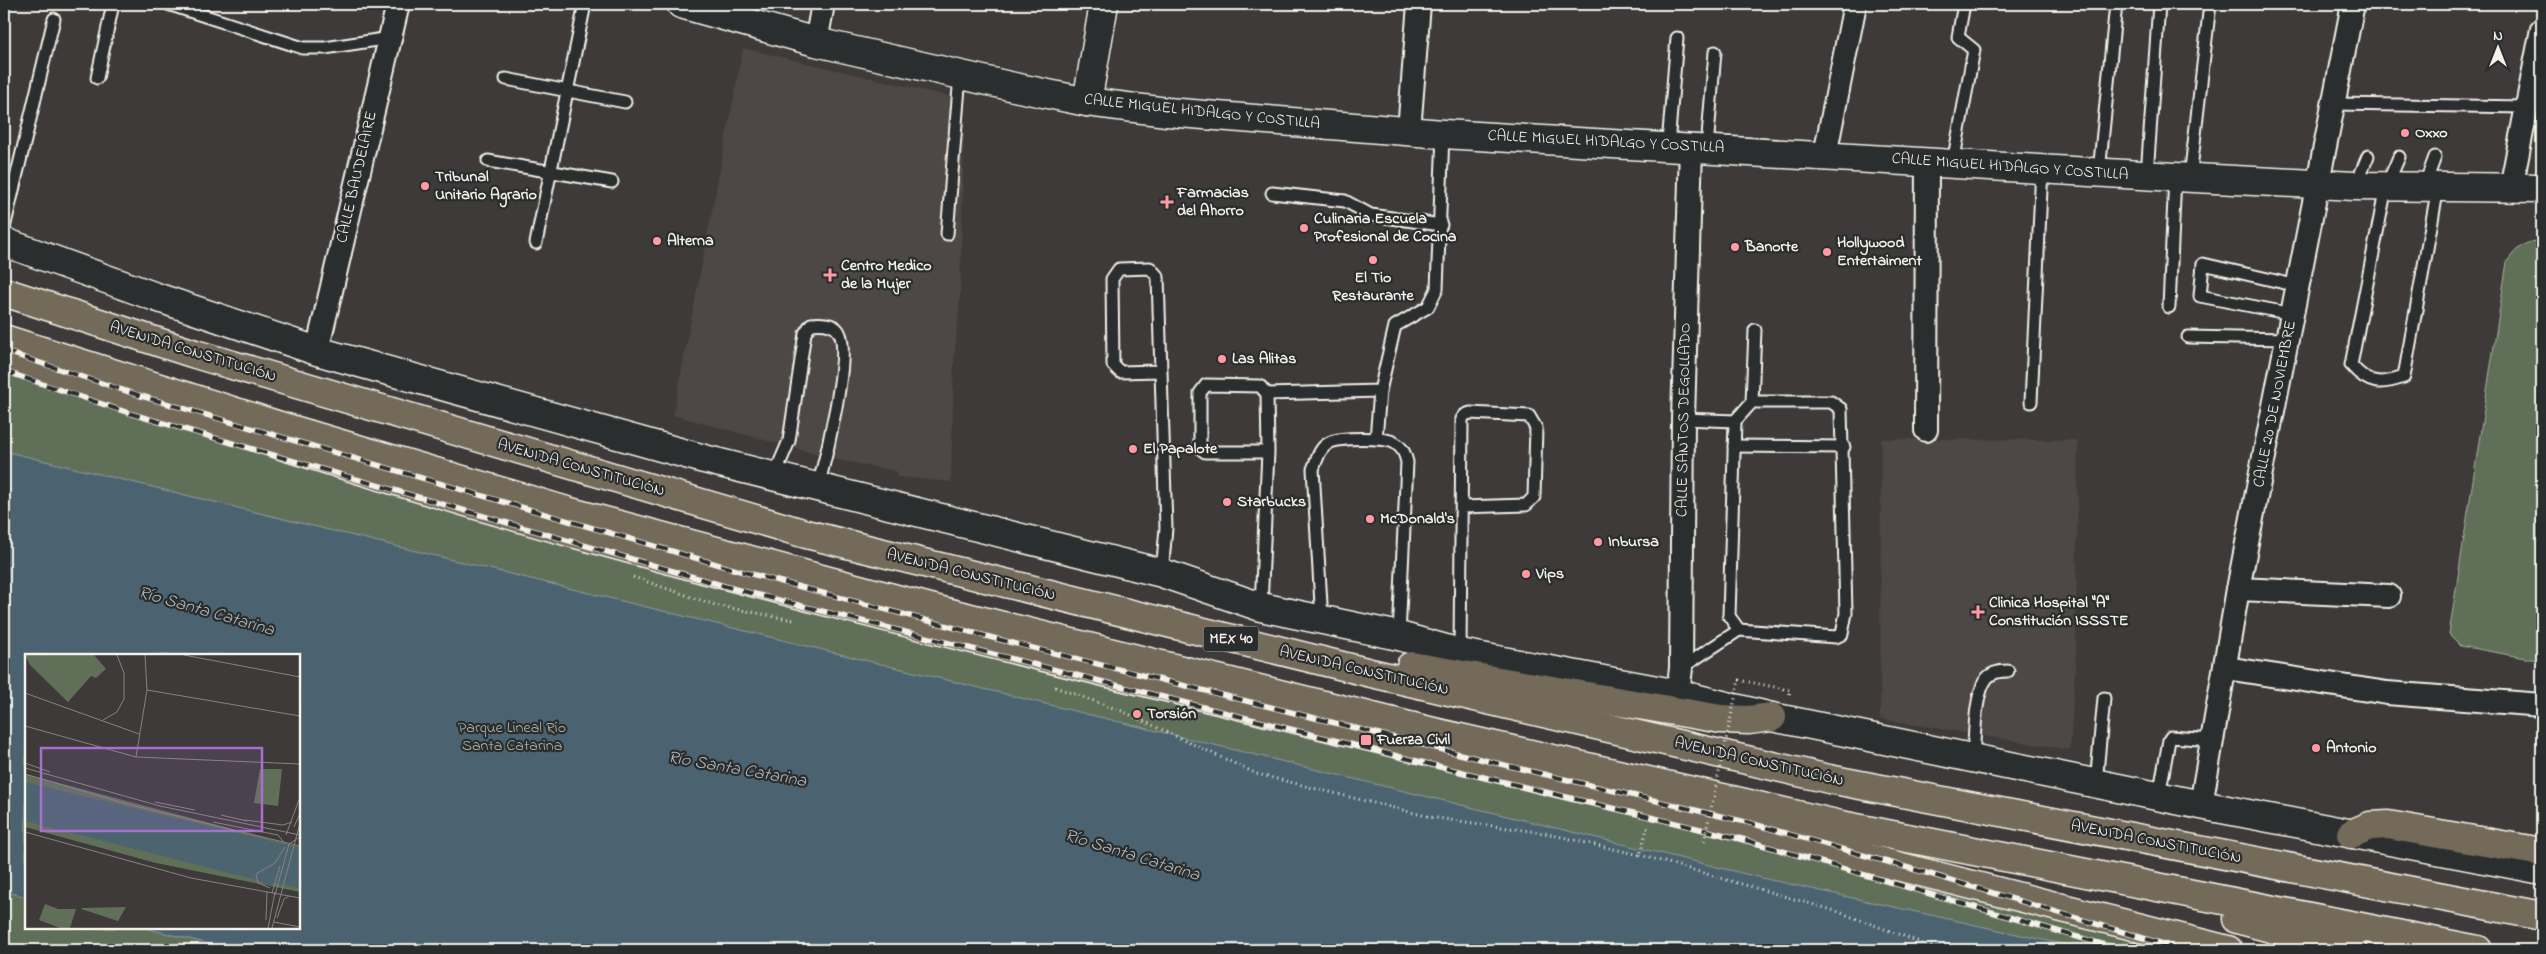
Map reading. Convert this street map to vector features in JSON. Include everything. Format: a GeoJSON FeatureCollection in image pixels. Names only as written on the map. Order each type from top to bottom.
{"type":"FeatureCollection","features":[{"type":"Feature","properties":{"kind":"main road","name":"AVENIDA CONSTITUCIÓN"},"geometry":{"type":"LineString","coordinates":[[4,292],[204,357],[806,534],[1371,674],[1829,779],[2542,916]]}},
{"type":"Feature","properties":{"kind":"main road"},"geometry":{"type":"LineString","coordinates":[[4,339],[277,425],[567,511],[934,609],[1463,738],[1841,825],[2478,950]]}},
{"type":"Feature","properties":{"kind":"main road"},"geometry":{"type":"LineString","coordinates":[[4,356],[417,487],[586,536],[990,643],[1571,786],[1653,804],[2228,950]]}},
{"type":"Feature","properties":{"kind":"main road"},"geometry":{"type":"LineString","coordinates":[[1371,674],[1395,666],[1424,667],[1721,719],[1749,720],[1772,717]]}},
{"type":"Feature","properties":{"kind":"main road"},"geometry":{"type":"LineString","coordinates":[[2352,834],[2370,826],[2388,825],[2542,852]]}},
{"type":"Feature","properties":{"kind":"main road"},"geometry":{"type":"LineString","coordinates":[[2072,871],[2353,950]]}},
{"type":"Feature","properties":{"kind":"street","name":"CALLE BAUDELAIRE"},"geometry":{"type":"LineString","coordinates":[[317,351],[398,4]]}},
{"type":"Feature","properties":{"kind":"street","name":"CALLE MIGUEL HIDALGO Y COSTILLA"},"geometry":{"type":"LineString","coordinates":[[681,4],[816,42],[960,75],[1087,102],[1177,113],[1443,134],[2182,177],[2386,187],[2542,188]]}},
{"type":"Feature","properties":{"kind":"street"},"geometry":{"type":"LineString","coordinates":[[816,42],[823,4]]}},
{"type":"Feature","properties":{"kind":"street"},"geometry":{"type":"LineString","coordinates":[[1087,102],[1104,4]]}},
{"type":"Feature","properties":{"kind":"street"},"geometry":{"type":"LineString","coordinates":[[1409,131],[1419,4]]}},
{"type":"Feature","properties":{"kind":"street"},"geometry":{"type":"LineString","coordinates":[[1825,155],[1855,4]]}},
{"type":"Feature","properties":{"kind":"street","name":"CALLE 20 DE NOVIEMBRE"},"geometry":{"type":"LineString","coordinates":[[2201,805],[2226,668],[2238,589],[2335,104],[2353,4]]}},
{"type":"Feature","properties":{"kind":"street"},"geometry":{"type":"LineString","coordinates":[[2511,188],[2542,30]]}},
{"type":"Feature","properties":{"kind":"street","name":"CALLE SANTOS DEGOLLADO"},"geometry":{"type":"LineString","coordinates":[[1680,681],[1689,147]]}},
{"type":"Feature","properties":{"kind":"street"},"geometry":{"type":"LineString","coordinates":[[1926,430],[1940,162]]}},
{"type":"Feature","properties":{"kind":"street"},"geometry":{"type":"LineString","coordinates":[[4,242],[156,297],[317,351],[606,432],[1162,573],[1261,607],[1399,636],[1460,653],[1680,681],[1772,717],[2201,805],[2542,870]]}},
{"type":"Feature","properties":{"kind":"street"},"geometry":{"type":"LineString","coordinates":[[2238,589],[2389,596]]}},
{"type":"Feature","properties":{"kind":"street"},"geometry":{"type":"LineString","coordinates":[[2226,668],[2387,693],[2542,705]]}},
{"type":"Feature","properties":{"kind":"lane"},"geometry":{"type":"LineString","coordinates":[[97,78],[113,4]]}},
{"type":"Feature","properties":{"kind":"lane"},"geometry":{"type":"LineString","coordinates":[[168,4],[199,9],[303,48],[326,48],[390,38]]}},
{"type":"Feature","properties":{"kind":"lane"},"geometry":{"type":"LineString","coordinates":[[536,243],[586,4]]}},
{"type":"Feature","properties":{"kind":"lane"},"geometry":{"type":"LineString","coordinates":[[1940,162],[1974,50],[1958,36],[1964,4]]}},
{"type":"Feature","properties":{"kind":"lane"},"geometry":{"type":"LineString","coordinates":[[2099,172],[2116,4]]}},
{"type":"Feature","properties":{"kind":"lane"},"geometry":{"type":"LineString","coordinates":[[2147,175],[2159,4]]}},
{"type":"Feature","properties":{"kind":"lane"},"geometry":{"type":"LineString","coordinates":[[2169,307],[2182,177],[2210,4]]}},
{"type":"Feature","properties":{"kind":"lane"},"geometry":{"type":"LineString","coordinates":[[4,228],[54,19]]}},
{"type":"Feature","properties":{"kind":"lane"},"geometry":{"type":"LineString","coordinates":[[1677,38],[1689,147]]}},
{"type":"Feature","properties":{"kind":"lane"},"geometry":{"type":"LineString","coordinates":[[1689,147],[1716,52]]}},
{"type":"Feature","properties":{"kind":"lane"},"geometry":{"type":"LineString","coordinates":[[946,234],[960,75]]}},
{"type":"Feature","properties":{"kind":"lane"},"geometry":{"type":"LineString","coordinates":[[506,79],[624,102]]}},
{"type":"Feature","properties":{"kind":"lane"},"geometry":{"type":"LineString","coordinates":[[2335,104],[2388,107],[2526,107]]}},
{"type":"Feature","properties":{"kind":"lane"},"geometry":{"type":"LineString","coordinates":[[1376,439],[1380,391],[1395,326],[1428,307],[1435,298],[1441,225],[1443,134]]}},
{"type":"Feature","properties":{"kind":"lane"},"geometry":{"type":"LineString","coordinates":[[2355,186],[2368,156]]}},
{"type":"Feature","properties":{"kind":"lane"},"geometry":{"type":"LineString","coordinates":[[2398,157],[2386,187],[2352,365],[2369,381],[2386,383],[2404,377],[2435,157]]}},
{"type":"Feature","properties":{"kind":"lane"},"geometry":{"type":"LineString","coordinates":[[488,161],[612,182]]}},
{"type":"Feature","properties":{"kind":"lane"},"geometry":{"type":"LineString","coordinates":[[2031,402],[2042,168]]}},
{"type":"Feature","properties":{"kind":"lane"},"geometry":{"type":"LineString","coordinates":[[1272,193],[1345,201],[1371,215],[1441,225]]}},
{"type":"Feature","properties":{"kind":"lane"},"geometry":{"type":"LineString","coordinates":[[2292,314],[2200,296],[2203,264],[2298,286]]}},
{"type":"Feature","properties":{"kind":"lane"},"geometry":{"type":"LineString","coordinates":[[1160,371],[1120,372],[1113,365],[1112,279],[1119,269],[1150,268],[1156,273],[1160,371],[1166,528],[1162,573]]}},
{"type":"Feature","properties":{"kind":"lane"},"geometry":{"type":"LineString","coordinates":[[774,476],[789,441],[805,332],[812,324],[829,324],[839,330],[844,356],[827,451],[818,487]]}},
{"type":"Feature","properties":{"kind":"lane"},"geometry":{"type":"LineString","coordinates":[[1739,630],[1729,616],[1734,446],[1736,421],[1752,402],[1755,330]]}},
{"type":"Feature","properties":{"kind":"lane"},"geometry":{"type":"LineString","coordinates":[[2188,337],[2287,339]]}},
{"type":"Feature","properties":{"kind":"lane"},"geometry":{"type":"LineString","coordinates":[[1261,607],[1268,452],[1267,394],[1260,386],[1206,385],[1200,393],[1199,446],[1205,452],[1268,452]]}},
{"type":"Feature","properties":{"kind":"lane"},"geometry":{"type":"LineString","coordinates":[[1267,394],[1380,391]]}},
{"type":"Feature","properties":{"kind":"lane"},"geometry":{"type":"LineString","coordinates":[[1680,681],[1739,630],[1830,637],[1842,634],[1846,613],[1843,415],[1838,405],[1831,402],[1752,402]]}},
{"type":"Feature","properties":{"kind":"lane"},"geometry":{"type":"LineString","coordinates":[[1460,653],[1462,506],[1464,463],[1461,426],[1465,415],[1529,416],[1536,428],[1534,497],[1531,502],[1526,505],[1462,506]]}},
{"type":"Feature","properties":{"kind":"lane"},"geometry":{"type":"LineString","coordinates":[[1683,419],[1736,421]]}},
{"type":"Feature","properties":{"kind":"lane"},"geometry":{"type":"LineString","coordinates":[[1322,620],[1313,469],[1319,452],[1330,442],[1376,439],[1394,442],[1403,449],[1407,462],[1399,636]]}},
{"type":"Feature","properties":{"kind":"lane"},"geometry":{"type":"LineString","coordinates":[[1734,446],[1844,447]]}},
{"type":"Feature","properties":{"kind":"lane"},"geometry":{"type":"LineString","coordinates":[[1973,758],[1980,691],[1987,677],[1998,671],[2008,671]]}},
{"type":"Feature","properties":{"kind":"lane"},"geometry":{"type":"LineString","coordinates":[[2096,783],[2104,698]]}},
{"type":"Feature","properties":{"kind":"lane"},"geometry":{"type":"LineString","coordinates":[[2160,796],[2171,737],[2212,740]]}},
{"type":"Feature","properties":{"kind":"path"},"geometry":{"type":"LineString","coordinates":[[1704,841],[1739,680],[1790,690]]}},
{"type":"Feature","properties":{"kind":"path"},"geometry":{"type":"LineString","coordinates":[[1640,855],[1836,911],[1941,950]]}},
{"type":"Feature","properties":{"kind":"shaded area","name":"Centro Medico de la Mujer"},"geometry":{"type":"Polygon","coordinates":[[[743,48],[965,100],[960,298],[954,363],[951,482],[897,477],[896,471],[838,460],[673,415],[743,48]]]}},
{"type":"Feature","properties":{"kind":"shaded area","name":"Clinica Hospital \"A\" Constitución ISSSTE"},"geometry":{"type":"Polygon","coordinates":[[[1881,439],[2078,440],[2076,655],[2070,750],[1880,719],[1881,439]]]}},
{"type":"Feature","properties":{"kind":"green space"},"geometry":{"type":"Polygon","coordinates":[[[2542,240],[2542,661],[2461,646],[2449,634],[2507,262],[2522,246],[2542,240]]]}},
{"type":"Feature","properties":{"kind":"green space","name":"Río Santa Catarina"},"geometry":{"type":"Polygon","coordinates":[[[4,360],[2178,950],[4,950],[4,360]]]}},
{"type":"Feature","properties":{"kind":"water","name":"Río Santa Catarina"},"geometry":{"type":"Polygon","coordinates":[[[4,451],[1762,878],[2089,950],[233,950],[149,929],[300,929],[300,654],[25,654],[25,897],[4,891],[4,451]]]}},
{"type":"Feature","properties":{"kind":"railway"},"geometry":{"type":"LineString","coordinates":[[4,351],[138,395],[740,571],[997,639],[1492,762],[1750,823],[1930,874],[2183,950]]}},
{"type":"Feature","properties":{"kind":"railway"},"geometry":{"type":"LineString","coordinates":[[4,371],[132,414],[735,589],[1429,764],[1742,839],[2122,950]]}},
{"type":"Feature","properties":{"kind":"place","name":"Oxxo"},"geometry":{"type":"Point","coordinates":[2405,133]}},
{"type":"Feature","properties":{"kind":"place","name":"Tribunal Unitario Agrario"},"geometry":{"type":"Point","coordinates":[425,186]}},
{"type":"Feature","properties":{"kind":"place","name":"Farmacias del Ahorro"},"geometry":{"type":"Point","coordinates":[1167,202]}},
{"type":"Feature","properties":{"kind":"place","name":"Culinaria Escuela Profesional de Cocina"},"geometry":{"type":"Point","coordinates":[1304,228]}},
{"type":"Feature","properties":{"kind":"place","name":"Alterna"},"geometry":{"type":"Point","coordinates":[657,241]}},
{"type":"Feature","properties":{"kind":"place","name":"Banorte"},"geometry":{"type":"Point","coordinates":[1735,247]}},
{"type":"Feature","properties":{"kind":"place","name":"Hollywood Entertaiment"},"geometry":{"type":"Point","coordinates":[1827,252]}},
{"type":"Feature","properties":{"kind":"place","name":"El Tio Restaurante"},"geometry":{"type":"Point","coordinates":[1373,260]}},
{"type":"Feature","properties":{"kind":"place","name":"Centro Medico de la Mujer"},"geometry":{"type":"Point","coordinates":[830,275]}},
{"type":"Feature","properties":{"kind":"place","name":"Las Alitas"},"geometry":{"type":"Point","coordinates":[1222,359]}},
{"type":"Feature","properties":{"kind":"place","name":"El Papalote"},"geometry":{"type":"Point","coordinates":[1133,449]}},
{"type":"Feature","properties":{"kind":"place","name":"Starbucks"},"geometry":{"type":"Point","coordinates":[1227,502]}},
{"type":"Feature","properties":{"kind":"place","name":"McDonald's"},"geometry":{"type":"Point","coordinates":[1370,519]}},
{"type":"Feature","properties":{"kind":"place","name":"Inbursa"},"geometry":{"type":"Point","coordinates":[1598,542]}},
{"type":"Feature","properties":{"kind":"place","name":"Vips"},"geometry":{"type":"Point","coordinates":[1526,574]}},
{"type":"Feature","properties":{"kind":"place","name":"Clinica Hospital \"A\" Constitución ISSSTE"},"geometry":{"type":"Point","coordinates":[1978,612]}},
{"type":"Feature","properties":{"kind":"place","name":"Torsión"},"geometry":{"type":"Point","coordinates":[1137,714]}},
{"type":"Feature","properties":{"kind":"place","name":"Fuerza Civil"},"geometry":{"type":"Point","coordinates":[1366,740]}},
{"type":"Feature","properties":{"kind":"place","name":"Antonio"},"geometry":{"type":"Point","coordinates":[2316,748]}},
{"type":"Feature","properties":{"kind":"park label","name":"Parque Lineal Río Santa Catarina"},"geometry":{"type":"Point","coordinates":[512,737]}}]}
